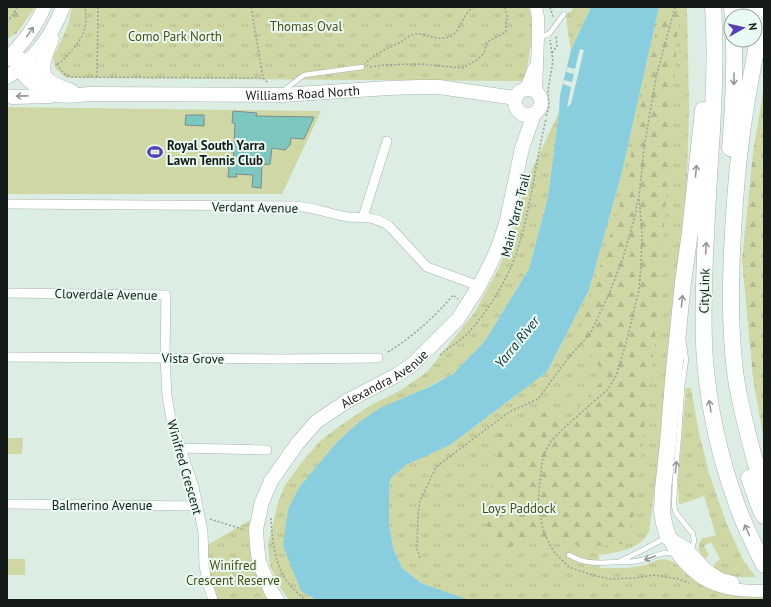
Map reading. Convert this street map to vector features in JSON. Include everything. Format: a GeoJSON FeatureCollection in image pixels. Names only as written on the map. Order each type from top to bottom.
{"type":"FeatureCollection","features":[{"type":"Feature","properties":{"kind":"highway","name":"CityLink"},"geometry":{"type":"LineString","coordinates":[[764,9],[744,119],[740,151],[735,199],[731,286],[731,319],[737,384],[755,464],[764,491]]}},
{"type":"Feature","properties":{"kind":"highway","name":"CityLink"},"geometry":{"type":"LineString","coordinates":[[714,13],[715,50],[704,288],[705,359],[710,407],[722,459],[745,526],[764,565]]}},
{"type":"Feature","properties":{"kind":"highway"},"geometry":{"type":"LineString","coordinates":[[668,537],[664,523],[662,502],[679,326],[714,13]]}},
{"type":"Feature","properties":{"kind":"highway"},"geometry":{"type":"LineString","coordinates":[[734,48],[734,100],[722,259],[721,315],[723,347],[733,417],[751,484],[764,516]]}},
{"type":"Feature","properties":{"kind":"main road"},"geometry":{"type":"LineString","coordinates":[[23,66],[9,56],[32,31],[40,18],[44,7]]}},
{"type":"Feature","properties":{"kind":"main road"},"geometry":{"type":"LineString","coordinates":[[526,93],[539,96],[540,104],[539,108],[528,114],[517,110],[515,106],[526,93],[538,58],[543,36],[536,7]]}},
{"type":"Feature","properties":{"kind":"main road"},"geometry":{"type":"LineString","coordinates":[[7,77],[23,66],[44,43],[61,13]]}},
{"type":"Feature","properties":{"kind":"main road"},"geometry":{"type":"LineString","coordinates":[[51,83],[44,74],[44,63],[61,13]]}},
{"type":"Feature","properties":{"kind":"main road","name":"Williams Road North"},"geometry":{"type":"LineString","coordinates":[[23,66],[51,83],[65,89],[89,94]]}},
{"type":"Feature","properties":{"kind":"main road","name":"Williams Road North"},"geometry":{"type":"LineString","coordinates":[[23,66],[32,83],[44,92],[66,96],[89,94],[285,91],[328,93],[419,87],[526,93]]}},
{"type":"Feature","properties":{"kind":"main road"},"geometry":{"type":"LineString","coordinates":[[7,96],[66,96]]}},
{"type":"Feature","properties":{"kind":"main road","name":"Alexandra Avenue"},"geometry":{"type":"LineString","coordinates":[[277,600],[271,591],[259,562],[256,529],[262,502],[271,481],[297,444],[316,422],[348,401],[395,376],[412,365],[458,319],[479,286],[500,242],[507,220],[528,114]]}},
{"type":"Feature","properties":{"kind":"main road"},"geometry":{"type":"LineString","coordinates":[[668,537],[683,545],[691,553],[699,576]]}},
{"type":"Feature","properties":{"kind":"main road"},"geometry":{"type":"LineString","coordinates":[[668,537],[680,558],[699,576],[708,582],[725,588],[764,583]]}},
{"type":"Feature","properties":{"kind":"main road"},"geometry":{"type":"LineString","coordinates":[[689,567],[691,553]]}},
{"type":"Feature","properties":{"kind":"main road"},"geometry":{"type":"LineString","coordinates":[[742,586],[764,591]]}},
{"type":"Feature","properties":{"kind":"street"},"geometry":{"type":"LineString","coordinates":[[363,217],[387,141]]}},
{"type":"Feature","properties":{"kind":"street","name":"Verdant Avenue"},"geometry":{"type":"LineString","coordinates":[[7,204],[296,206],[347,217],[363,217],[383,222],[389,226],[427,267],[479,286]]}},
{"type":"Feature","properties":{"kind":"street","name":"Cloverdale Avenue"},"geometry":{"type":"LineString","coordinates":[[7,293],[166,295],[165,357]]}},
{"type":"Feature","properties":{"kind":"street","name":"Vista Grove"},"geometry":{"type":"LineString","coordinates":[[7,357],[286,359],[378,358]]}},
{"type":"Feature","properties":{"kind":"street","name":"Winifred Crescent"},"geometry":{"type":"LineString","coordinates":[[165,357],[167,396],[171,419],[194,487],[203,532],[206,582],[213,600]]}},
{"type":"Feature","properties":{"kind":"street"},"geometry":{"type":"LineString","coordinates":[[181,448],[267,450]]}},
{"type":"Feature","properties":{"kind":"street","name":"Balmerino Avenue"},"geometry":{"type":"LineString","coordinates":[[7,504],[198,506]]}},
{"type":"Feature","properties":{"kind":"lane"},"geometry":{"type":"LineString","coordinates":[[543,36],[564,14]]}},
{"type":"Feature","properties":{"kind":"lane"},"geometry":{"type":"LineString","coordinates":[[285,91],[304,75],[362,67]]}},
{"type":"Feature","properties":{"kind":"lane"},"geometry":{"type":"LineString","coordinates":[[679,326],[684,342],[686,360],[682,387],[674,506],[676,513],[694,536],[691,553]]}},
{"type":"Feature","properties":{"kind":"lane"},"geometry":{"type":"LineString","coordinates":[[618,562],[668,537]]}},
{"type":"Feature","properties":{"kind":"lane"},"geometry":{"type":"LineString","coordinates":[[569,555],[587,562],[599,563],[640,561],[666,553],[673,554],[680,558]]}},
{"type":"Feature","properties":{"kind":"path"},"geometry":{"type":"LineString","coordinates":[[7,22],[14,14],[17,7]]}},
{"type":"Feature","properties":{"kind":"path"},"geometry":{"type":"LineString","coordinates":[[54,65],[62,62],[66,58],[83,35],[86,21],[84,7]]}},
{"type":"Feature","properties":{"kind":"path"},"geometry":{"type":"LineString","coordinates":[[97,77],[98,7]]}},
{"type":"Feature","properties":{"kind":"path"},"geometry":{"type":"LineString","coordinates":[[251,7],[263,78]]}},
{"type":"Feature","properties":{"kind":"path"},"geometry":{"type":"LineString","coordinates":[[362,67],[380,52],[409,36],[415,34],[433,38],[447,38],[453,35],[457,31],[467,13],[473,7]]}},
{"type":"Feature","properties":{"kind":"path"},"geometry":{"type":"LineString","coordinates":[[362,67],[420,64],[462,68],[477,60],[484,53],[487,42],[506,32],[506,21],[508,18],[505,7]]}},
{"type":"Feature","properties":{"kind":"path"},"geometry":{"type":"LineString","coordinates":[[420,558],[417,549],[420,501],[436,467],[509,412],[538,399],[570,357],[590,334],[608,296],[623,258],[635,216],[656,76],[674,7]]}},
{"type":"Feature","properties":{"kind":"path","name":"Main Yarra Trail"},"geometry":{"type":"LineString","coordinates":[[438,356],[460,341],[477,322],[501,287],[512,266],[523,230],[535,179],[548,107],[548,90],[553,61],[543,36]]}},
{"type":"Feature","properties":{"kind":"path"},"geometry":{"type":"LineString","coordinates":[[57,64],[64,74],[71,76],[263,78],[285,91]]}},
{"type":"Feature","properties":{"kind":"path"},"geometry":{"type":"LineString","coordinates":[[639,197],[642,235],[639,290],[616,376],[608,389],[551,441],[542,462],[538,506],[543,529],[547,539],[558,557],[568,567],[596,576],[612,579],[654,575],[678,579],[699,576]]}},
{"type":"Feature","properties":{"kind":"path"},"geometry":{"type":"LineString","coordinates":[[388,352],[400,345],[432,318],[445,306],[453,295],[459,300]]}},
{"type":"Feature","properties":{"kind":"path"},"geometry":{"type":"LineString","coordinates":[[271,512],[273,544],[283,575],[289,584],[305,600]]}},
{"type":"Feature","properties":{"kind":"path"},"geometry":{"type":"LineString","coordinates":[[200,519],[212,519],[247,531]]}},
{"type":"Feature","properties":{"kind":"green space"},"geometry":{"type":"Polygon","coordinates":[[[7,7],[35,7],[17,33],[7,39],[7,7]]]}},
{"type":"Feature","properties":{"kind":"green space"},"geometry":{"type":"Polygon","coordinates":[[[72,7],[529,7],[531,16],[530,54],[525,81],[67,78],[56,69],[53,56],[68,25],[72,7]]]}},
{"type":"Feature","properties":{"kind":"green space"},"geometry":{"type":"Polygon","coordinates":[[[571,7],[591,7],[571,50],[566,14],[573,10],[571,7]]]}},
{"type":"Feature","properties":{"kind":"green space","name":"Loys Paddock"},"geometry":{"type":"Polygon","coordinates":[[[659,7],[687,7],[689,108],[687,180],[662,425],[649,532],[645,538],[634,546],[613,553],[599,555],[600,568],[627,568],[646,565],[657,560],[664,559],[674,562],[695,581],[704,585],[764,597],[764,600],[467,600],[421,583],[402,568],[393,548],[389,523],[390,479],[405,465],[450,445],[547,372],[589,290],[622,172],[659,7]]]}},
{"type":"Feature","properties":{"kind":"green space"},"geometry":{"type":"Polygon","coordinates":[[[661,7],[679,7],[656,330],[633,520],[624,544],[580,547],[555,535],[498,550],[486,523],[498,434],[548,411],[569,419],[605,377],[579,332],[622,198],[661,7]]]}},
{"type":"Feature","properties":{"kind":"green space"},"geometry":{"type":"Polygon","coordinates":[[[764,86],[764,441],[753,378],[742,261],[753,153],[764,86]]]}},
{"type":"Feature","properties":{"kind":"green space","name":"Royal South Yarra Lawn Tennis Club"},"geometry":{"type":"Polygon","coordinates":[[[7,107],[321,111],[282,194],[7,194],[7,107]]]}},
{"type":"Feature","properties":{"kind":"green space"},"geometry":{"type":"Polygon","coordinates":[[[559,112],[548,197],[529,269],[485,341],[453,374],[358,423],[337,442],[300,486],[301,591],[316,600],[289,600],[281,589],[270,566],[268,545],[278,502],[285,485],[319,442],[334,430],[369,406],[399,391],[427,372],[474,313],[499,268],[513,233],[526,182],[559,112]]]}},
{"type":"Feature","properties":{"kind":"green space"},"geometry":{"type":"Polygon","coordinates":[[[686,388],[691,388],[699,433],[709,473],[726,522],[744,562],[756,577],[735,576],[713,569],[715,563],[720,559],[711,542],[704,546],[709,555],[705,559],[699,550],[699,545],[702,538],[716,536],[704,496],[681,504],[679,503],[678,481],[686,388]]]}},
{"type":"Feature","properties":{"kind":"green space"},"geometry":{"type":"Polygon","coordinates":[[[7,438],[23,438],[22,454],[7,454],[7,438]]]}},
{"type":"Feature","properties":{"kind":"green space","name":"Winifred Crescent Reserve"},"geometry":{"type":"Polygon","coordinates":[[[259,515],[256,529],[277,600],[217,600],[207,582],[204,547],[259,515]]]}},
{"type":"Feature","properties":{"kind":"green space"},"geometry":{"type":"Polygon","coordinates":[[[7,559],[25,559],[25,575],[7,575],[7,559]]]}},
{"type":"Feature","properties":{"kind":"water","name":"Yarra River"},"geometry":{"type":"Polygon","coordinates":[[[591,7],[659,7],[622,172],[589,290],[547,372],[450,445],[406,465],[390,479],[389,523],[393,548],[402,568],[421,583],[469,600],[316,600],[301,591],[283,546],[288,509],[300,486],[337,442],[358,423],[380,408],[429,387],[453,374],[485,341],[529,269],[548,197],[560,95],[571,50],[591,7]]]}},
{"type":"Feature","properties":{"kind":"pier"},"geometry":{"type":"Polygon","coordinates":[[[580,49],[584,50],[571,104],[567,107],[571,87],[563,84],[564,80],[572,82],[574,74],[566,72],[567,67],[575,69],[580,49]]]}},
{"type":"Feature","properties":{"kind":"building"},"geometry":{"type":"Polygon","coordinates":[[[233,111],[257,113],[256,116],[314,117],[304,139],[291,138],[290,145],[285,150],[272,148],[270,164],[262,165],[261,188],[252,187],[253,175],[236,174],[237,177],[228,177],[229,166],[233,166],[235,123],[232,123],[233,111]]]}},
{"type":"Feature","properties":{"kind":"building"},"geometry":{"type":"Polygon","coordinates":[[[186,115],[204,115],[204,126],[185,125],[186,115]]]}},
{"type":"Feature","properties":{"kind":"place","name":"Royal South Yarra Lawn Tennis Club"},"geometry":{"type":"Point","coordinates":[155,152]}},
{"type":"Feature","properties":{"kind":"park label","name":"Thomas Oval"},"geometry":{"type":"Point","coordinates":[306,26]}},
{"type":"Feature","properties":{"kind":"park label","name":"Como Park North"},"geometry":{"type":"Point","coordinates":[175,36]}}]}
